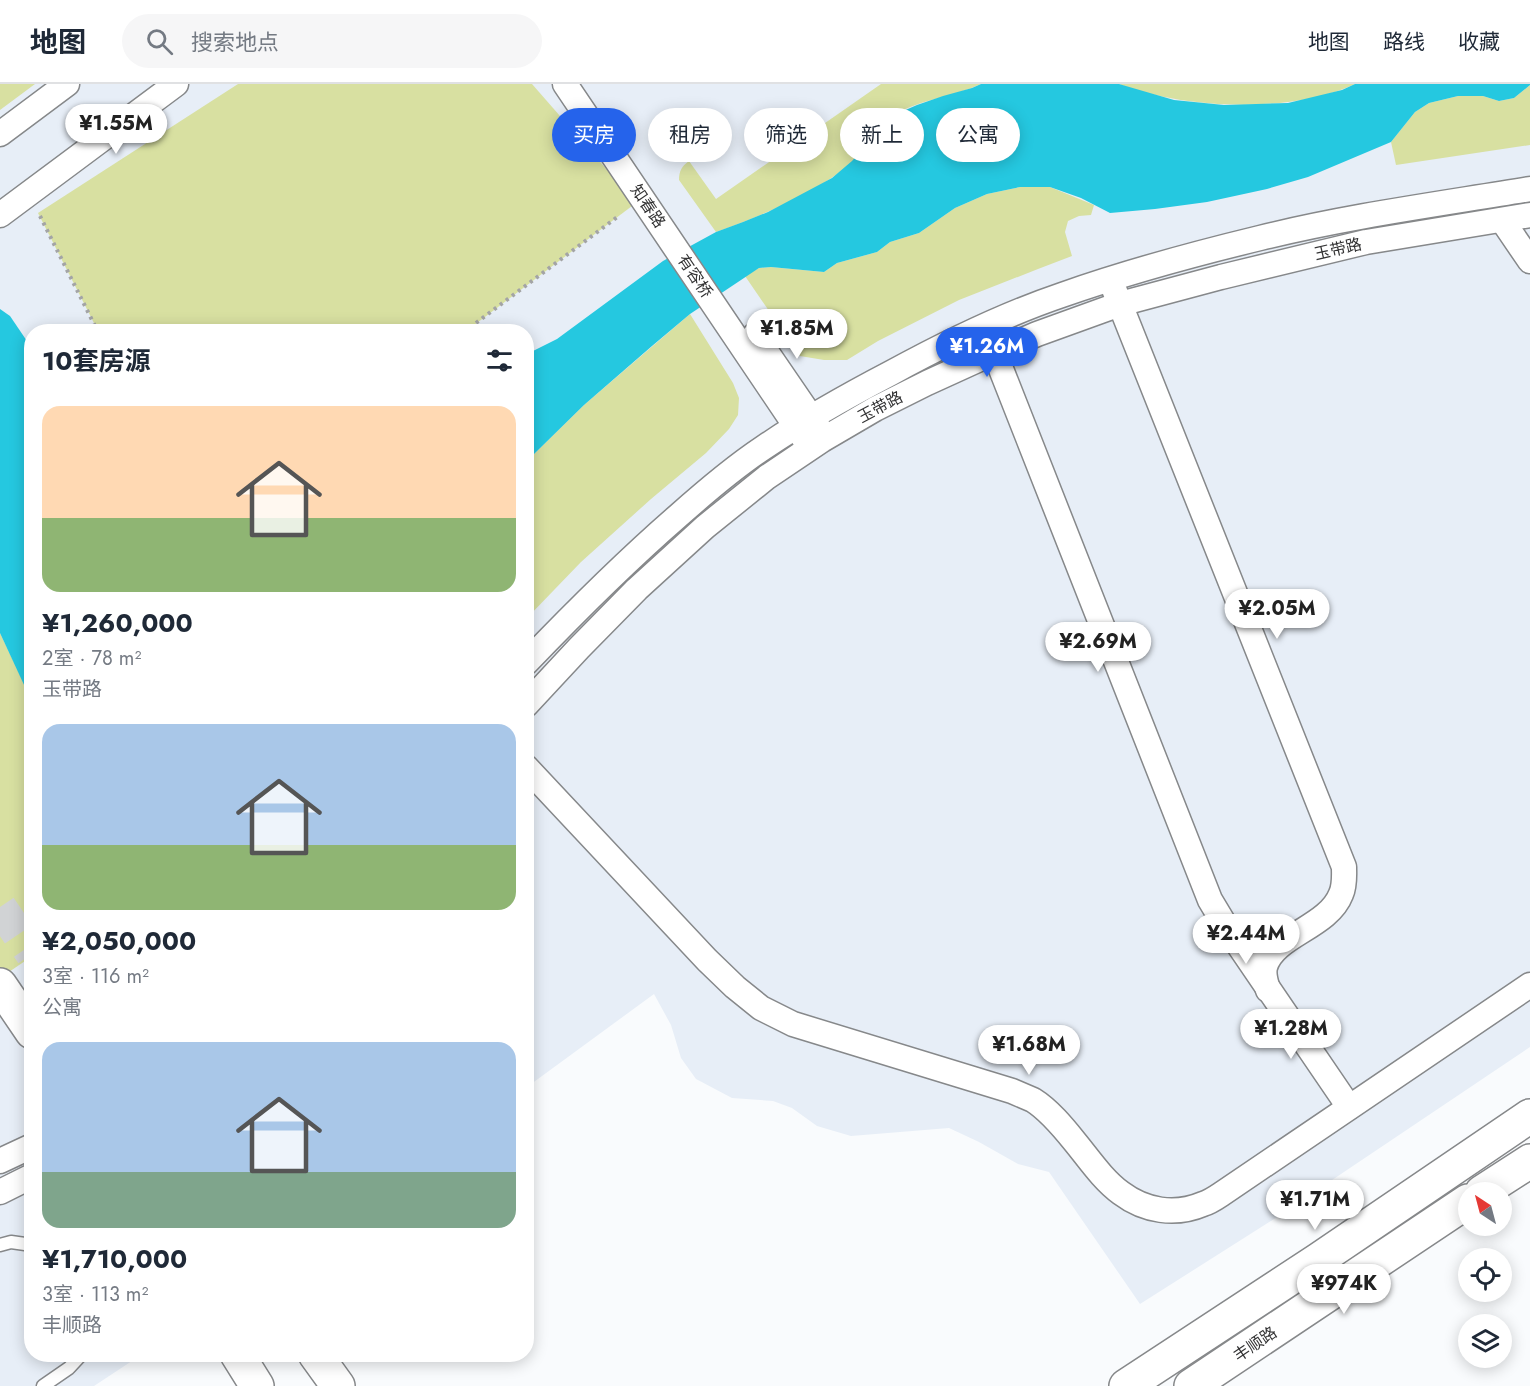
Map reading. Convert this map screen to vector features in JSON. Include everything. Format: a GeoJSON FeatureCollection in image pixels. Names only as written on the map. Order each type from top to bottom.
{"type":"FeatureCollection","features":[{"type":"Feature","properties":{"kind":"main road"},"geometry":{"type":"LineString","coordinates":[[0,985],[24,1020]]}},
{"type":"Feature","properties":{"kind":"main road"},"geometry":{"type":"LineString","coordinates":[[1126,1386],[1328,1254],[1530,1116]]}},
{"type":"Feature","properties":{"kind":"main road"},"geometry":{"type":"LineString","coordinates":[[1497,1182],[1530,1161]]}},
{"type":"Feature","properties":{"kind":"main road","name":"丰顺路"},"geometry":{"type":"LineString","coordinates":[[1191,1386],[1458,1209]]}},
{"type":"Feature","properties":{"kind":"main road"},"geometry":{"type":"LineString","coordinates":[[242,1362],[257,1386]]}},
{"type":"Feature","properties":{"kind":"main road"},"geometry":{"type":"LineString","coordinates":[[321,1362],[338,1386]]}},
{"type":"Feature","properties":{"kind":"street"},"geometry":{"type":"LineString","coordinates":[[0,134],[67,84]]}},
{"type":"Feature","properties":{"kind":"street"},"geometry":{"type":"LineString","coordinates":[[0,215],[34,203],[176,84]]}},
{"type":"Feature","properties":{"kind":"street","name":"知春路"},"geometry":{"type":"LineString","coordinates":[[565,84],[643,198],[676,235]]}},
{"type":"Feature","properties":{"kind":"street"},"geometry":{"type":"LineString","coordinates":[[581,84],[676,235]]}},
{"type":"Feature","properties":{"kind":"street"},"geometry":{"type":"LineString","coordinates":[[534,655],[639,550],[707,490],[762,448],[851,394],[984,326],[1062,295],[1260,237],[1360,216],[1530,189]]}},
{"type":"Feature","properties":{"kind":"street","name":"玉带路"},"geometry":{"type":"LineString","coordinates":[[534,696],[637,589],[705,527],[766,477],[875,409],[916,388],[995,352],[1120,304],[1366,242],[1530,215]]}},
{"type":"Feature","properties":{"kind":"street"},"geometry":{"type":"LineString","coordinates":[[1502,220],[1530,261]]}},
{"type":"Feature","properties":{"kind":"street","name":"有容桥"},"geometry":{"type":"LineString","coordinates":[[676,235],[804,422]]}},
{"type":"Feature","properties":{"kind":"street"},"geometry":{"type":"LineString","coordinates":[[1110,280],[1344,867],[1344,880],[1336,904],[1325,916],[1274,951],[1268,959],[1265,968],[1268,990]]}},
{"type":"Feature","properties":{"kind":"street"},"geometry":{"type":"LineString","coordinates":[[984,326],[1204,887],[1224,925],[1348,1107]]}},
{"type":"Feature","properties":{"kind":"street"},"geometry":{"type":"LineString","coordinates":[[804,422],[818,443]]}},
{"type":"Feature","properties":{"kind":"street"},"geometry":{"type":"LineString","coordinates":[[534,776],[693,946],[735,987],[761,1008],[793,1024],[1012,1091],[1034,1101],[1067,1131],[1120,1193],[1140,1204],[1160,1211],[1181,1211],[1203,1204],[1223,1193],[1530,985]]}},
{"type":"Feature","properties":{"kind":"street"},"geometry":{"type":"LineString","coordinates":[[1224,925],[1238,939],[1254,945],[1264,947],[1286,942]]}},
{"type":"Feature","properties":{"kind":"street"},"geometry":{"type":"LineString","coordinates":[[0,1161],[24,1150]]}},
{"type":"Feature","properties":{"kind":"street"},"geometry":{"type":"LineString","coordinates":[[0,1192],[24,1180]]}},
{"type":"Feature","properties":{"kind":"lane"},"geometry":{"type":"LineString","coordinates":[[0,1245],[11,1242],[24,1244]]}},
{"type":"Feature","properties":{"kind":"lane"},"geometry":{"type":"LineString","coordinates":[[43,1386],[75,1362]]}},
{"type":"Feature","properties":{"kind":"path"},"geometry":{"type":"LineString","coordinates":[[476,324],[643,198]]}},
{"type":"Feature","properties":{"kind":"path"},"geometry":{"type":"LineString","coordinates":[[34,203],[94,324]]}},
{"type":"Feature","properties":{"kind":"shaded area"},"geometry":{"type":"Polygon","coordinates":[[[0,84],[1530,84],[1530,1047],[1274,1219],[1140,1304],[1049,1172],[1018,1164],[949,1128],[851,1136],[817,1126],[792,1108],[773,1101],[732,1098],[696,1079],[681,1058],[671,1025],[654,994],[534,1082],[534,324],[24,324],[24,1362],[130,1362],[94,1386],[0,1386],[0,84]]]}},
{"type":"Feature","properties":{"kind":"green space"},"geometry":{"type":"Polygon","coordinates":[[[0,84],[35,84],[0,110],[0,84]]]}},
{"type":"Feature","properties":{"kind":"green space"},"geometry":{"type":"Polygon","coordinates":[[[238,84],[532,84],[553,108],[552,162],[600,162],[636,203],[476,324],[94,324],[38,213],[238,84]]]}},
{"type":"Feature","properties":{"kind":"green space"},"geometry":{"type":"Polygon","coordinates":[[[881,84],[981,84],[908,108],[847,108],[881,84]]]}},
{"type":"Feature","properties":{"kind":"green space"},"geometry":{"type":"Polygon","coordinates":[[[1119,84],[1355,84],[1329,94],[1301,100],[1237,105],[1174,99],[1119,84]]]}},
{"type":"Feature","properties":{"kind":"green space"},"geometry":{"type":"Polygon","coordinates":[[[1530,85],[1530,145],[1396,165],[1391,142],[1415,112],[1429,103],[1458,96],[1483,96],[1499,101],[1514,98],[1530,85]]]}},
{"type":"Feature","properties":{"kind":"green space"},"geometry":{"type":"Polygon","coordinates":[[[840,113],[840,162],[852,162],[805,194],[750,219],[716,232],[679,180],[681,169],[690,162],[716,199],[769,162],[828,162],[828,121],[840,113]]]}},
{"type":"Feature","properties":{"kind":"green space"},"geometry":{"type":"Polygon","coordinates":[[[1020,187],[1050,187],[1094,205],[1091,215],[1079,216],[1068,221],[1065,232],[1072,256],[959,300],[878,341],[847,360],[824,360],[800,356],[745,276],[759,268],[771,267],[824,272],[837,263],[877,252],[890,242],[919,233],[955,208],[987,194],[1020,187]]]}},
{"type":"Feature","properties":{"kind":"green space"},"geometry":{"type":"Polygon","coordinates":[[[690,314],[733,383],[739,398],[738,415],[729,429],[706,453],[581,562],[534,611],[534,454],[584,405],[690,314]]]}},
{"type":"Feature","properties":{"kind":"green space"},"geometry":{"type":"Polygon","coordinates":[[[0,633],[24,683],[24,962],[0,978],[0,633]]]}},
{"type":"Feature","properties":{"kind":"water"},"geometry":{"type":"Polygon","coordinates":[[[981,84],[1119,84],[1174,100],[1224,105],[1288,103],[1342,90],[1355,84],[1530,84],[1514,98],[1499,101],[1483,96],[1458,96],[1429,103],[1415,112],[1391,142],[1308,177],[1267,189],[1207,202],[1110,213],[1081,198],[1050,187],[1020,187],[987,194],[955,208],[919,233],[890,242],[877,252],[837,263],[824,272],[759,268],[690,314],[584,405],[534,454],[534,350],[557,339],[663,261],[716,232],[768,212],[832,178],[851,162],[924,162],[924,108],[910,108],[981,84]]]}},
{"type":"Feature","properties":{"kind":"water"},"geometry":{"type":"Polygon","coordinates":[[[0,309],[10,316],[24,337],[24,685],[0,633],[0,309]]]}},
{"type":"Feature","properties":{"kind":"tunnel"},"geometry":{"type":"LineString","coordinates":[[0,907],[24,942]]}}]}
